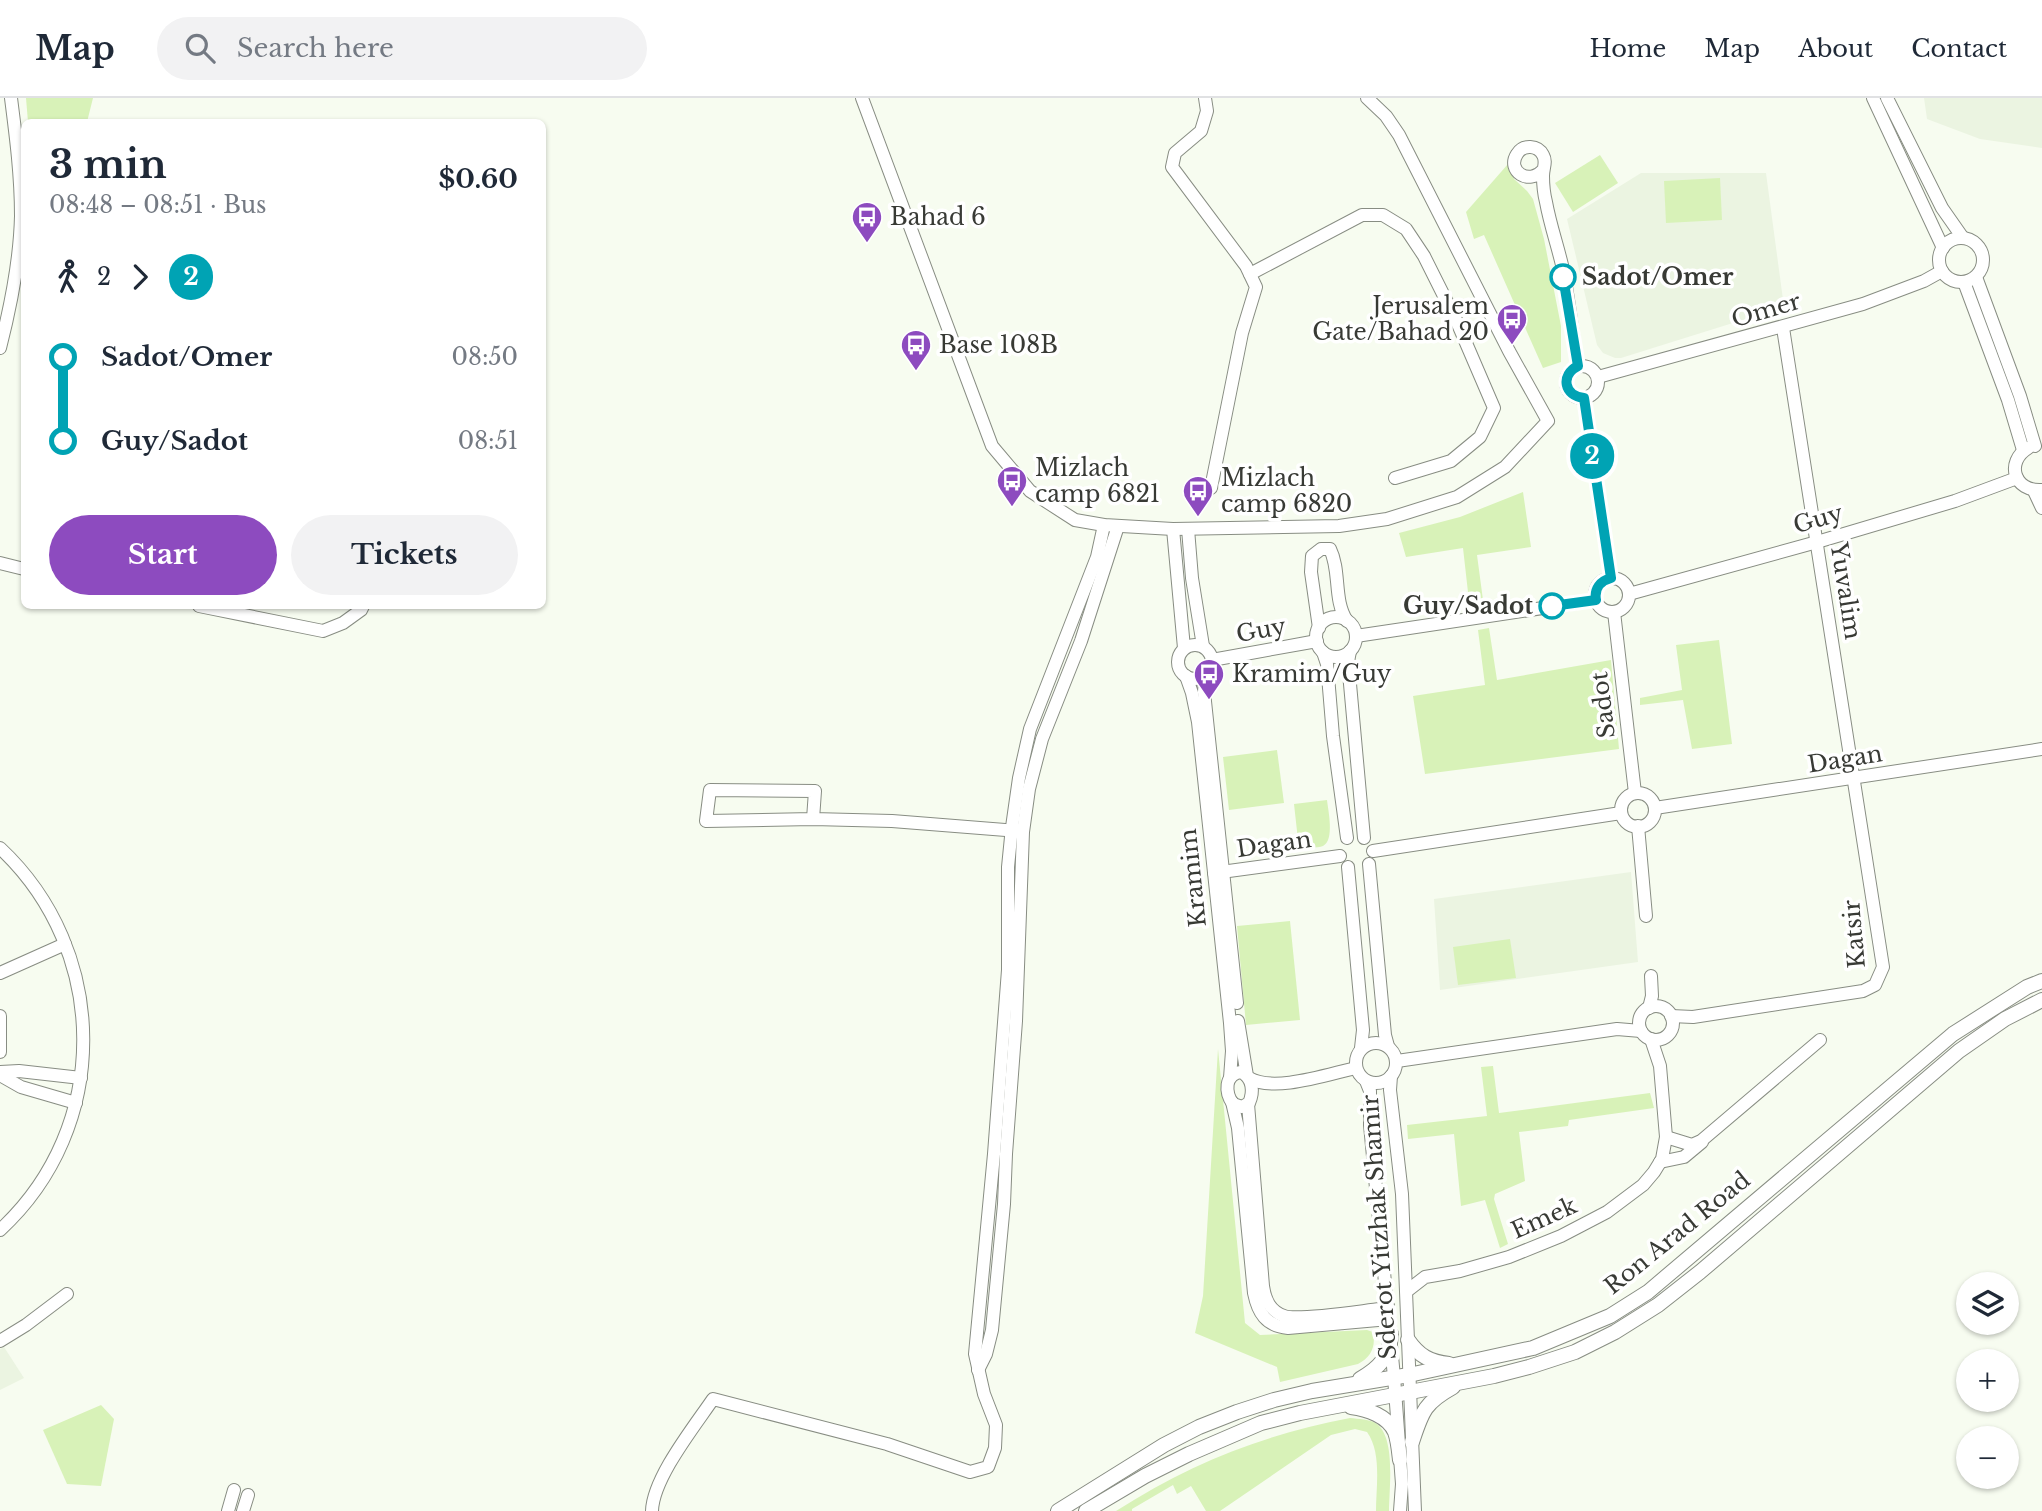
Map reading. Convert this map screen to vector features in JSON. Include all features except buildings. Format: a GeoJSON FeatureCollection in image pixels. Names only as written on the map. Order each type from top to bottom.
{"type":"FeatureCollection","features":[{"type":"Feature","properties":{"kind":"main road","name":"Ron Arad Road"},"geometry":{"type":"LineString","coordinates":[[1058,1511],[1164,1445],[1199,1427],[1274,1400],[1534,1349],[1610,1316],[1648,1292],[1952,1034],[2042,981]]}},
{"type":"Feature","properties":{"kind":"main road","name":"Ron Arad Road"},"geometry":{"type":"LineString","coordinates":[[1086,1511],[1145,1476],[1261,1423],[1529,1367],[1574,1352],[1615,1332],[1658,1305],[1959,1051],[2005,1019],[2042,1000]]}},
{"type":"Feature","properties":{"kind":"main road"},"geometry":{"type":"LineString","coordinates":[[1352,1384],[1383,1362],[1391,1344],[1390,1320]]}},
{"type":"Feature","properties":{"kind":"main road"},"geometry":{"type":"LineString","coordinates":[[1408,1340],[1417,1353],[1424,1357],[1454,1365]]}},
{"type":"Feature","properties":{"kind":"main road"},"geometry":{"type":"LineString","coordinates":[[1412,1442],[1420,1417],[1430,1403],[1437,1396],[1464,1382]]}},
{"type":"Feature","properties":{"kind":"main road"},"geometry":{"type":"LineString","coordinates":[[1339,1406],[1362,1408],[1386,1421],[1395,1432],[1400,1460]]}},
{"type":"Feature","properties":{"kind":"street"},"geometry":{"type":"LineString","coordinates":[[0,348],[6,290],[19,249],[18,164],[11,98]]}},
{"type":"Feature","properties":{"kind":"street"},"geometry":{"type":"LineString","coordinates":[[862,98],[992,446],[1030,491],[1075,520],[1173,530],[1339,526],[1387,519],[1457,496],[1505,467],[1548,421],[1509,351],[1399,135],[1386,116],[1367,98]]}},
{"type":"Feature","properties":{"kind":"street"},"geometry":{"type":"LineString","coordinates":[[1205,98],[1208,111],[1201,131],[1175,153],[1172,167],[1246,266],[1256,287],[1242,333],[1211,488]]}},
{"type":"Feature","properties":{"kind":"street"},"geometry":{"type":"LineString","coordinates":[[1873,98],[1942,248]]}},
{"type":"Feature","properties":{"kind":"street"},"geometry":{"type":"LineString","coordinates":[[1887,98],[1942,208],[1963,238]]}},
{"type":"Feature","properties":{"kind":"street"},"geometry":{"type":"LineString","coordinates":[[1549,219],[1525,177],[1517,171],[1514,161],[1522,148],[1532,147],[1541,151],[1545,160],[1544,190],[1562,265],[1578,366]]}},
{"type":"Feature","properties":{"kind":"street"},"geometry":{"type":"LineString","coordinates":[[1525,177],[1535,176],[1543,170]]}},
{"type":"Feature","properties":{"kind":"street"},"geometry":{"type":"LineString","coordinates":[[1250,274],[1362,215],[1382,215],[1406,229],[1424,256],[1457,322],[1494,408],[1480,437],[1451,461],[1395,478]]}},
{"type":"Feature","properties":{"kind":"street"},"geometry":{"type":"LineString","coordinates":[[1963,238],[1974,242],[1981,250],[1983,264],[1970,279],[1951,280],[1942,271],[1939,260],[1942,248],[1951,240],[1963,238]]}},
{"type":"Feature","properties":{"kind":"street","name":"Omer"},"geometry":{"type":"LineString","coordinates":[[1598,377],[1863,304],[1924,281],[1942,271]]}},
{"type":"Feature","properties":{"kind":"street"},"geometry":{"type":"LineString","coordinates":[[1970,279],[2020,396],[2033,447],[2016,460],[2015,472],[2024,486],[2038,490],[2042,508]]}},
{"type":"Feature","properties":{"kind":"street","name":"Yuvalim"},"geometry":{"type":"LineString","coordinates":[[1783,328],[1854,779]]}},
{"type":"Feature","properties":{"kind":"street"},"geometry":{"type":"LineString","coordinates":[[1578,366],[1588,366],[1598,377],[1598,387],[1592,395],[1578,398],[1569,392],[1566,382],[1569,372],[1578,366]]}},
{"type":"Feature","properties":{"kind":"street"},"geometry":{"type":"LineString","coordinates":[[1584,398],[1611,578]]}},
{"type":"Feature","properties":{"kind":"street","name":"Guy"},"geometry":{"type":"LineString","coordinates":[[1629,594],[1817,542],[2017,478]]}},
{"type":"Feature","properties":{"kind":"street"},"geometry":{"type":"LineString","coordinates":[[1017,831],[1019,778],[1030,729],[1097,557],[1104,525]]}},
{"type":"Feature","properties":{"kind":"street"},"geometry":{"type":"LineString","coordinates":[[652,1511],[659,1483],[713,1399],[887,1444],[970,1472],[988,1467],[995,1448],[996,1425],[984,1394],[975,1354],[1008,970],[1008,867],[1042,739],[1081,641],[1118,526]]}},
{"type":"Feature","properties":{"kind":"street"},"geometry":{"type":"LineString","coordinates":[[1188,529],[1192,578],[1203,646]]}},
{"type":"Feature","properties":{"kind":"street"},"geometry":{"type":"LineString","coordinates":[[1173,530],[1184,648],[1178,661],[1180,670],[1186,676],[1198,679],[1207,674],[1212,660],[1208,649],[1193,644],[1184,648]]}},
{"type":"Feature","properties":{"kind":"street"},"geometry":{"type":"LineString","coordinates":[[1347,621],[1340,603],[1334,558],[1330,549],[1321,549],[1312,556],[1311,572],[1320,640],[1327,664],[1333,736],[1347,838]]}},
{"type":"Feature","properties":{"kind":"street"},"geometry":{"type":"LineString","coordinates":[[0,563],[21,568]]}},
{"type":"Feature","properties":{"kind":"street"},"geometry":{"type":"LineString","coordinates":[[1611,578],[1621,580],[1629,594],[1627,604],[1614,612],[1602,609],[1595,595],[1598,586],[1611,578]]}},
{"type":"Feature","properties":{"kind":"street"},"geometry":{"type":"LineString","coordinates":[[1356,636],[1596,600]]}},
{"type":"Feature","properties":{"kind":"street"},"geometry":{"type":"LineString","coordinates":[[214,609],[323,631],[344,623],[362,609]]}},
{"type":"Feature","properties":{"kind":"street","name":"Sadot"},"geometry":{"type":"LineString","coordinates":[[1614,612],[1635,793]]}},
{"type":"Feature","properties":{"kind":"street"},"geometry":{"type":"LineString","coordinates":[[1350,651],[1340,657],[1334,657],[1320,640],[1322,623],[1331,618],[1342,618],[1353,627],[1356,636],[1348,662],[1364,838]]}},
{"type":"Feature","properties":{"kind":"street","name":"Guy"},"geometry":{"type":"LineString","coordinates":[[1212,660],[1320,640]]}},
{"type":"Feature","properties":{"kind":"street","name":"Kramim"},"geometry":{"type":"LineString","coordinates":[[1207,674],[1204,692],[1232,1051],[1230,1078]]}},
{"type":"Feature","properties":{"kind":"street","name":"Kramim"},"geometry":{"type":"LineString","coordinates":[[1186,676],[1198,722],[1239,1033],[1248,1077]]}},
{"type":"Feature","properties":{"kind":"street","name":"Dagan"},"geometry":{"type":"LineString","coordinates":[[1654,808],[2042,749]]}},
{"type":"Feature","properties":{"kind":"street","name":"Katsir"},"geometry":{"type":"LineString","coordinates":[[1397,1061],[1863,991],[1875,985],[1883,967],[1854,779]]}},
{"type":"Feature","properties":{"kind":"street"},"geometry":{"type":"LineString","coordinates":[[813,819],[816,791],[710,790],[706,821],[891,821],[1017,831]]}},
{"type":"Feature","properties":{"kind":"street"},"geometry":{"type":"LineString","coordinates":[[1635,793],[1648,796],[1654,808],[1650,821],[1638,827],[1627,823],[1621,813],[1624,800],[1635,793]]}},
{"type":"Feature","properties":{"kind":"street"},"geometry":{"type":"LineString","coordinates":[[1373,850],[1621,813]]}},
{"type":"Feature","properties":{"kind":"street"},"geometry":{"type":"LineString","coordinates":[[1638,827],[1646,916]]}},
{"type":"Feature","properties":{"kind":"street"},"geometry":{"type":"LineString","coordinates":[[1368,864],[1357,869],[1348,867],[1343,862],[1340,856],[1341,846],[1347,838],[1364,838],[1373,850],[1368,864],[1388,1046]]}},
{"type":"Feature","properties":{"kind":"street"},"geometry":{"type":"LineString","coordinates":[[0,848],[42,898],[60,929],[80,998],[84,1056],[76,1103],[67,1133],[52,1165],[27,1202],[3,1221]]}},
{"type":"Feature","properties":{"kind":"street","name":"Dagan"},"geometry":{"type":"LineString","coordinates":[[1218,873],[1340,856]]}},
{"type":"Feature","properties":{"kind":"street"},"geometry":{"type":"LineString","coordinates":[[1348,867],[1363,1030],[1362,1048]]}},
{"type":"Feature","properties":{"kind":"street"},"geometry":{"type":"LineString","coordinates":[[0,973],[65,944]]}},
{"type":"Feature","properties":{"kind":"street"},"geometry":{"type":"LineString","coordinates":[[1652,981],[1656,1023]]}},
{"type":"Feature","properties":{"kind":"street"},"geometry":{"type":"LineString","coordinates":[[0,1016],[0,1052]]}},
{"type":"Feature","properties":{"kind":"street","name":"Emek"},"geometry":{"type":"LineString","coordinates":[[1425,1277],[1510,1257],[1561,1236],[1627,1199],[1654,1172],[1660,1162],[1666,1137],[1656,1023]]}},
{"type":"Feature","properties":{"kind":"street"},"geometry":{"type":"LineString","coordinates":[[1666,1137],[1692,1145],[1709,1134],[1820,1040]]}},
{"type":"Feature","properties":{"kind":"street"},"geometry":{"type":"LineString","coordinates":[[1372,1043],[1388,1046],[1393,1050],[1397,1061],[1391,1076],[1377,1083],[1366,1081],[1356,1068],[1357,1054],[1372,1043]]}},
{"type":"Feature","properties":{"kind":"street"},"geometry":{"type":"LineString","coordinates":[[1356,1068],[1283,1083],[1265,1084],[1238,1072],[1230,1078],[1227,1090],[1238,1128],[1254,1293],[1261,1315],[1274,1325],[1288,1328],[1390,1320]]}},
{"type":"Feature","properties":{"kind":"street"},"geometry":{"type":"LineString","coordinates":[[0,1074],[19,1071],[81,1078]]}},
{"type":"Feature","properties":{"kind":"street"},"geometry":{"type":"LineString","coordinates":[[0,1074],[21,1087],[76,1103]]}},
{"type":"Feature","properties":{"kind":"street","name":"Sderot Yitzhak Shamir"},"geometry":{"type":"LineString","coordinates":[[1391,1076],[1390,1090],[1402,1194],[1406,1264],[1408,1340],[1401,1376]]}},
{"type":"Feature","properties":{"kind":"street"},"geometry":{"type":"LineString","coordinates":[[1248,1077],[1252,1091],[1249,1103],[1263,1286],[1269,1306],[1289,1317],[1380,1309],[1390,1320]]}},
{"type":"Feature","properties":{"kind":"street","name":"Sderot Yitzhak Shamir"},"geometry":{"type":"LineString","coordinates":[[1366,1081],[1370,1091],[1370,1125],[1390,1320],[1401,1376]]}},
{"type":"Feature","properties":{"kind":"street"},"geometry":{"type":"LineString","coordinates":[[1232,1102],[1240,1107],[1262,1092],[1283,1083]]}},
{"type":"Feature","properties":{"kind":"street"},"geometry":{"type":"LineString","coordinates":[[1660,1162],[1684,1157],[1709,1134]]}},
{"type":"Feature","properties":{"kind":"street"},"geometry":{"type":"LineString","coordinates":[[1406,1264],[1425,1277],[1406,1291]]}},
{"type":"Feature","properties":{"kind":"street"},"geometry":{"type":"LineString","coordinates":[[0,1341],[67,1294]]}},
{"type":"Feature","properties":{"kind":"street"},"geometry":{"type":"LineString","coordinates":[[1400,1511],[1401,1376]]}},
{"type":"Feature","properties":{"kind":"street"},"geometry":{"type":"LineString","coordinates":[[1402,1393],[1412,1442],[1415,1511]]}},
{"type":"Feature","properties":{"kind":"street"},"geometry":{"type":"LineString","coordinates":[[228,1511],[234,1490]]}},
{"type":"Feature","properties":{"kind":"street"},"geometry":{"type":"LineString","coordinates":[[243,1511],[248,1495]]}},
{"type":"Feature","properties":{"kind":"shaded area"},"geometry":{"type":"Polygon","coordinates":[[[1924,98],[2042,98],[2042,148],[1980,139],[1927,119],[1924,98]]]}},
{"type":"Feature","properties":{"kind":"shaded area"},"geometry":{"type":"Polygon","coordinates":[[[1641,173],[1766,173],[1784,307],[1621,358],[1603,353],[1597,345],[1567,219],[1641,173]]]}},
{"type":"Feature","properties":{"kind":"shaded area"},"geometry":{"type":"Polygon","coordinates":[[[1631,872],[1638,962],[1440,990],[1434,899],[1631,872]]]}},
{"type":"Feature","properties":{"kind":"shaded area"},"geometry":{"type":"Polygon","coordinates":[[[4,1347],[24,1378],[0,1390],[0,1349],[4,1347]]]}},
{"type":"Feature","properties":{"kind":"green space"},"geometry":{"type":"Polygon","coordinates":[[[26,98],[93,98],[88,119],[28,119],[26,98]]]}},
{"type":"Feature","properties":{"kind":"green space"},"geometry":{"type":"Polygon","coordinates":[[[1600,155],[1618,183],[1573,212],[1555,183],[1600,155]]]}},
{"type":"Feature","properties":{"kind":"green space"},"geometry":{"type":"Polygon","coordinates":[[[1508,164],[1514,179],[1533,199],[1544,239],[1561,326],[1561,362],[1543,368],[1484,235],[1474,239],[1466,212],[1508,164]]]}},
{"type":"Feature","properties":{"kind":"green space"},"geometry":{"type":"Polygon","coordinates":[[[1720,178],[1722,220],[1666,223],[1664,181],[1720,178]]]}},
{"type":"Feature","properties":{"kind":"green space"},"geometry":{"type":"Polygon","coordinates":[[[1523,492],[1531,547],[1477,555],[1483,600],[1469,601],[1463,548],[1406,557],[1399,533],[1460,517],[1523,492]]]}},
{"type":"Feature","properties":{"kind":"green space"},"geometry":{"type":"Polygon","coordinates":[[[1489,628],[1497,680],[1611,660],[1619,749],[1425,774],[1413,696],[1485,685],[1478,630],[1489,628]]]}},
{"type":"Feature","properties":{"kind":"green space"},"geometry":{"type":"Polygon","coordinates":[[[1719,640],[1732,744],[1692,749],[1683,700],[1640,705],[1640,698],[1682,690],[1676,645],[1719,640]]]}},
{"type":"Feature","properties":{"kind":"green space"},"geometry":{"type":"Polygon","coordinates":[[[1277,750],[1284,803],[1229,810],[1223,757],[1277,750]]]}},
{"type":"Feature","properties":{"kind":"green space"},"geometry":{"type":"Polygon","coordinates":[[[1327,800],[1330,824],[1327,843],[1321,847],[1299,849],[1294,804],[1327,800]]]}},
{"type":"Feature","properties":{"kind":"green space"},"geometry":{"type":"Polygon","coordinates":[[[1290,921],[1300,1020],[1246,1025],[1237,926],[1290,921]]]}},
{"type":"Feature","properties":{"kind":"green space"},"geometry":{"type":"Polygon","coordinates":[[[1510,939],[1516,978],[1458,985],[1453,947],[1510,939]]]}},
{"type":"Feature","properties":{"kind":"green space"},"geometry":{"type":"Polygon","coordinates":[[[1218,1049],[1245,1323],[1260,1335],[1367,1330],[1373,1332],[1372,1351],[1358,1364],[1280,1382],[1277,1367],[1195,1333],[1203,1296],[1218,1049]]]}},
{"type":"Feature","properties":{"kind":"green space"},"geometry":{"type":"Polygon","coordinates":[[[1493,1066],[1499,1113],[1650,1093],[1654,1108],[1569,1120],[1568,1126],[1519,1132],[1525,1181],[1495,1194],[1494,1199],[1508,1244],[1500,1248],[1485,1200],[1461,1206],[1454,1134],[1408,1139],[1407,1125],[1487,1116],[1481,1067],[1493,1066]]]}},
{"type":"Feature","properties":{"kind":"green space"},"geometry":{"type":"Polygon","coordinates":[[[101,1405],[114,1419],[101,1486],[67,1484],[43,1430],[101,1405]]]}},
{"type":"Feature","properties":{"kind":"green space"},"geometry":{"type":"Polygon","coordinates":[[[1350,1418],[1374,1422],[1383,1431],[1390,1465],[1389,1511],[1376,1511],[1375,1450],[1367,1432],[1355,1429],[1331,1435],[1220,1511],[1206,1511],[1191,1486],[1177,1494],[1173,1485],[1132,1511],[1116,1511],[1172,1479],[1228,1453],[1287,1433],[1350,1418]]]}},
{"type":"Feature","properties":{"kind":"bus line","name":"2"},"geometry":{"type":"LineString","coordinates":[[1552,606],[1596,600],[1598,586],[1611,578],[1584,398],[1573,396],[1566,382],[1569,372],[1578,366],[1563,277]]}},
{"type":"Feature","properties":{"kind":"place","name":"Bahad 6"},"geometry":{"type":"Point","coordinates":[867,244]}},
{"type":"Feature","properties":{"kind":"place","name":"Sadot/Omer"},"geometry":{"type":"Point","coordinates":[1563,277]}},
{"type":"Feature","properties":{"kind":"place","name":"Jerusalem Gate/Bahad 20"},"geometry":{"type":"Point","coordinates":[1512,346]}},
{"type":"Feature","properties":{"kind":"place","name":"Base 108B"},"geometry":{"type":"Point","coordinates":[916,372]}},
{"type":"Feature","properties":{"kind":"place","name":"Mizlach camp 6821"},"geometry":{"type":"Point","coordinates":[1012,508]}},
{"type":"Feature","properties":{"kind":"place","name":"Mizlach camp 6820"},"geometry":{"type":"Point","coordinates":[1198,518]}},
{"type":"Feature","properties":{"kind":"place","name":"Guy/Sadot"},"geometry":{"type":"Point","coordinates":[1552,606]}},
{"type":"Feature","properties":{"kind":"place","name":"Kramim/Guy"},"geometry":{"type":"Point","coordinates":[1209,701]}}]}
